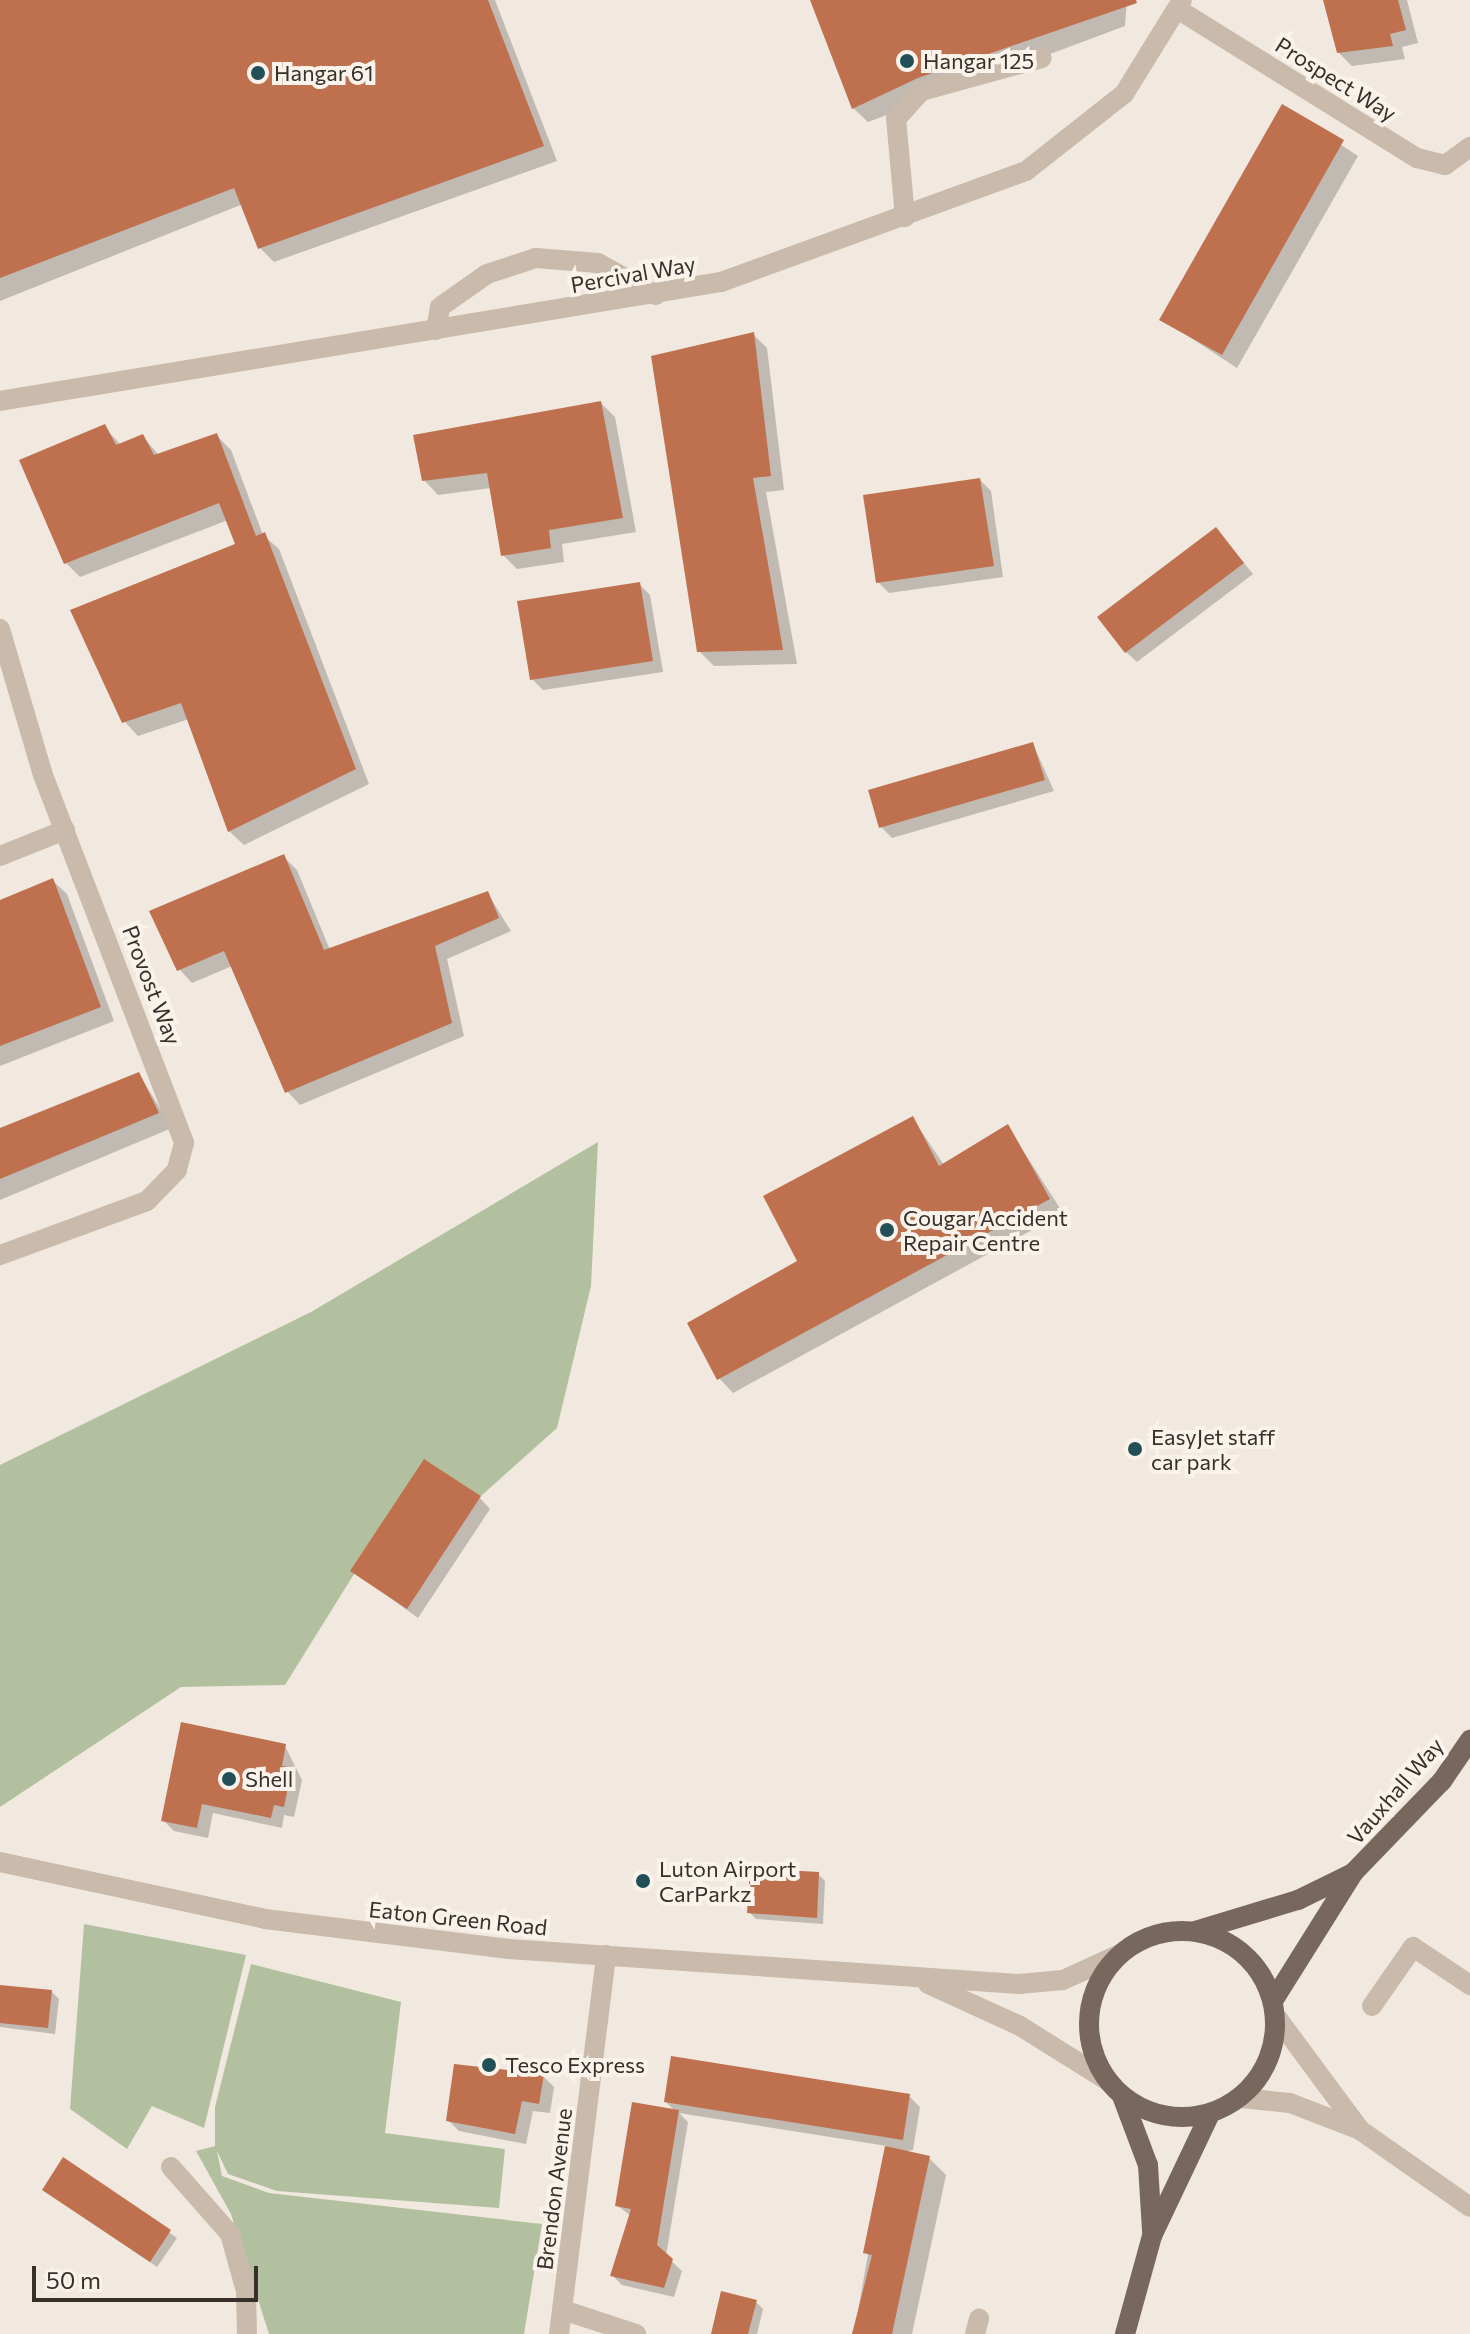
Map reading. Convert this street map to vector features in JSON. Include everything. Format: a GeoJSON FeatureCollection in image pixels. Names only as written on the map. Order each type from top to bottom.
{"type":"FeatureCollection","features":[{"type":"Feature","properties":{"kind":"main road","name":"Vauxhall Way"},"geometry":{"type":"LineString","coordinates":[[1274,2008],[1354,1872],[1413,1814],[1470,1740]]}},
{"type":"Feature","properties":{"kind":"main road","name":"Vauxhall Way"},"geometry":{"type":"LineString","coordinates":[[1195,1931],[1298,1900],[1354,1872]]}},
{"type":"Feature","properties":{"kind":"main road"},"geometry":{"type":"LineString","coordinates":[[1115,2089],[1172,2118],[1210,2114],[1241,2098],[1260,2078],[1274,2008],[1246,1955],[1195,1931],[1150,1936],[1120,1954],[1091,2003],[1089,2036],[1148,2165],[1152,2236]]}},
{"type":"Feature","properties":{"kind":"main road"},"geometry":{"type":"LineString","coordinates":[[1125,2334],[1152,2236],[1210,2114]]}},
{"type":"Feature","properties":{"kind":"street","name":"Prospect Way"},"geometry":{"type":"LineString","coordinates":[[1181,5],[1417,158],[1445,165],[1470,147]]}},
{"type":"Feature","properties":{"kind":"street","name":"Percival Way"},"geometry":{"type":"LineString","coordinates":[[0,401],[721,282],[1026,171],[1080,135],[1124,94],[1181,5]]}},
{"type":"Feature","properties":{"kind":"street"},"geometry":{"type":"LineString","coordinates":[[905,217],[896,119],[921,91],[1042,58]]}},
{"type":"Feature","properties":{"kind":"street"},"geometry":{"type":"LineString","coordinates":[[436,330],[440,307],[487,274],[536,258],[598,263],[656,295]]}},
{"type":"Feature","properties":{"kind":"street","name":"Provost Way"},"geometry":{"type":"LineString","coordinates":[[0,629],[65,830],[184,1143],[177,1170],[147,1201],[0,1255]]}},
{"type":"Feature","properties":{"kind":"street"},"geometry":{"type":"LineString","coordinates":[[0,856],[65,830]]}},
{"type":"Feature","properties":{"kind":"street","name":"Eaton Green Road"},"geometry":{"type":"LineString","coordinates":[[0,1862],[290,1923],[606,1955],[917,1979],[1063,1980],[1120,1954]]}},
{"type":"Feature","properties":{"kind":"street"},"geometry":{"type":"LineString","coordinates":[[1372,2006],[1413,1947],[1470,1985]]}},
{"type":"Feature","properties":{"kind":"street","name":"Brendon Avenue"},"geometry":{"type":"LineString","coordinates":[[559,2334],[606,1955]]}},
{"type":"Feature","properties":{"kind":"street","name":"Eaton Green Road"},"geometry":{"type":"LineString","coordinates":[[917,1979],[1020,2026],[1115,2089]]}},
{"type":"Feature","properties":{"kind":"street"},"geometry":{"type":"LineString","coordinates":[[1274,2008],[1360,2130]]}},
{"type":"Feature","properties":{"kind":"street"},"geometry":{"type":"LineString","coordinates":[[1241,2098],[1290,2103],[1360,2130],[1470,2207]]}},
{"type":"Feature","properties":{"kind":"street"},"geometry":{"type":"LineString","coordinates":[[171,2167],[230,2234],[246,2291],[247,2334]]}},
{"type":"Feature","properties":{"kind":"street"},"geometry":{"type":"LineString","coordinates":[[563,2310],[636,2334]]}},
{"type":"Feature","properties":{"kind":"green space"},"geometry":{"type":"Polygon","coordinates":[[[598,1142],[591,1286],[557,1428],[481,1496],[425,1460],[285,1685],[181,1687],[0,1807],[0,1465],[311,1312],[598,1142]]]}},
{"type":"Feature","properties":{"kind":"green space"},"geometry":{"type":"Polygon","coordinates":[[[84,1924],[246,1955],[204,2128],[152,2106],[127,2149],[70,2109],[84,1924]]]}},
{"type":"Feature","properties":{"kind":"green space"},"geometry":{"type":"Polygon","coordinates":[[[251,1964],[401,2002],[385,2133],[505,2149],[499,2208],[277,2191],[228,2174],[217,2151],[222,2176],[269,2193],[542,2224],[524,2334],[269,2334],[231,2214],[196,2151],[215,2146],[215,2107],[251,1964]]]}},
{"type":"Feature","properties":{"kind":"building","name":"Hangar 61"},"geometry":{"type":"Polygon","coordinates":[[[0,0],[488,0],[544,146],[258,249],[234,188],[0,278],[0,0]]]}},
{"type":"Feature","properties":{"kind":"building","name":"Hangar 125"},"geometry":{"type":"Polygon","coordinates":[[[810,0],[1136,0],[1137,3],[918,78],[852,109],[810,0]]]}},
{"type":"Feature","properties":{"kind":"building"},"geometry":{"type":"Polygon","coordinates":[[[1323,0],[1398,0],[1406,30],[1390,34],[1393,46],[1337,53],[1323,0]]]}},
{"type":"Feature","properties":{"kind":"building"},"geometry":{"type":"Polygon","coordinates":[[[1282,104],[1344,140],[1222,355],[1159,320],[1282,104]]]}},
{"type":"Feature","properties":{"kind":"building"},"geometry":{"type":"Polygon","coordinates":[[[754,332],[771,476],[753,478],[783,650],[697,652],[651,356],[754,332]]]}},
{"type":"Feature","properties":{"kind":"building"},"geometry":{"type":"Polygon","coordinates":[[[601,401],[623,518],[549,530],[551,548],[501,556],[487,473],[422,481],[413,435],[601,401]]]}},
{"type":"Feature","properties":{"kind":"building"},"geometry":{"type":"Polygon","coordinates":[[[105,424],[116,445],[143,434],[154,455],[217,433],[256,536],[265,532],[356,769],[228,832],[181,703],[122,723],[70,610],[235,544],[219,503],[64,564],[19,460],[105,424]]]}},
{"type":"Feature","properties":{"kind":"building"},"geometry":{"type":"Polygon","coordinates":[[[980,478],[994,566],[876,583],[863,495],[980,478]]]}},
{"type":"Feature","properties":{"kind":"building"},"geometry":{"type":"Polygon","coordinates":[[[1216,527],[1244,563],[1125,653],[1097,617],[1216,527]]]}},
{"type":"Feature","properties":{"kind":"building"},"geometry":{"type":"Polygon","coordinates":[[[640,582],[653,661],[530,680],[517,601],[640,582]]]}},
{"type":"Feature","properties":{"kind":"building"},"geometry":{"type":"Polygon","coordinates":[[[1033,742],[1045,780],[879,828],[868,790],[1033,742]]]}},
{"type":"Feature","properties":{"kind":"building"},"geometry":{"type":"Polygon","coordinates":[[[284,854],[324,950],[488,891],[499,918],[435,946],[452,1023],[285,1093],[224,951],[177,971],[149,911],[284,854]]]}},
{"type":"Feature","properties":{"kind":"building"},"geometry":{"type":"Polygon","coordinates":[[[53,878],[101,1007],[0,1046],[0,900],[53,878]]]}},
{"type":"Feature","properties":{"kind":"building"},"geometry":{"type":"Polygon","coordinates":[[[139,1072],[159,1113],[0,1179],[0,1128],[139,1072]]]}},
{"type":"Feature","properties":{"kind":"building","name":"Cougar Accident Repair Centre"},"geometry":{"type":"Polygon","coordinates":[[[913,1116],[939,1166],[1008,1124],[1050,1199],[717,1380],[687,1323],[797,1261],[763,1196],[913,1116]]]}},
{"type":"Feature","properties":{"kind":"building"},"geometry":{"type":"Polygon","coordinates":[[[424,1459],[481,1496],[407,1609],[350,1571],[424,1459]]]}},
{"type":"Feature","properties":{"kind":"building","name":"Shell"},"geometry":{"type":"Polygon","coordinates":[[[181,1722],[286,1744],[282,1766],[292,1767],[284,1807],[274,1805],[271,1818],[202,1804],[197,1828],[161,1821],[181,1722]]]}},
{"type":"Feature","properties":{"kind":"building"},"geometry":{"type":"Polygon","coordinates":[[[750,1868],[819,1872],[817,1918],[747,1913],[750,1868]]]}},
{"type":"Feature","properties":{"kind":"building"},"geometry":{"type":"Polygon","coordinates":[[[0,1985],[52,1990],[48,2028],[0,2023],[0,1985]]]}},
{"type":"Feature","properties":{"kind":"building"},"geometry":{"type":"Polygon","coordinates":[[[671,2056],[910,2094],[903,2140],[664,2102],[671,2056]]]}},
{"type":"Feature","properties":{"kind":"building"},"geometry":{"type":"Polygon","coordinates":[[[454,2064],[544,2074],[539,2104],[522,2101],[515,2134],[446,2121],[454,2064]]]}},
{"type":"Feature","properties":{"kind":"building"},"geometry":{"type":"Polygon","coordinates":[[[632,2102],[679,2110],[657,2245],[673,2259],[664,2288],[610,2276],[631,2209],[615,2206],[632,2102]]]}},
{"type":"Feature","properties":{"kind":"building"},"geometry":{"type":"Polygon","coordinates":[[[885,2146],[930,2156],[892,2334],[852,2334],[872,2255],[863,2253],[885,2146]]]}},
{"type":"Feature","properties":{"kind":"building"},"geometry":{"type":"Polygon","coordinates":[[[63,2157],[171,2230],[150,2262],[42,2190],[63,2157]]]}},
{"type":"Feature","properties":{"kind":"building"},"geometry":{"type":"Polygon","coordinates":[[[721,2291],[757,2300],[748,2334],[711,2334],[721,2291]]]}},
{"type":"Feature","properties":{"kind":"place","name":"Hangar 125"},"geometry":{"type":"Point","coordinates":[907,61]}},
{"type":"Feature","properties":{"kind":"place","name":"Hangar 61"},"geometry":{"type":"Point","coordinates":[258,73]}},
{"type":"Feature","properties":{"kind":"place","name":"Cougar Accident Repair Centre"},"geometry":{"type":"Point","coordinates":[887,1230]}},
{"type":"Feature","properties":{"kind":"place","name":"EasyJet staff car park"},"geometry":{"type":"Point","coordinates":[1135,1449]}},
{"type":"Feature","properties":{"kind":"place","name":"Shell"},"geometry":{"type":"Point","coordinates":[229,1779]}},
{"type":"Feature","properties":{"kind":"place","name":"Luton Airport CarParkz"},"geometry":{"type":"Point","coordinates":[643,1881]}},
{"type":"Feature","properties":{"kind":"place","name":"Tesco Express"},"geometry":{"type":"Point","coordinates":[489,2065]}}]}
